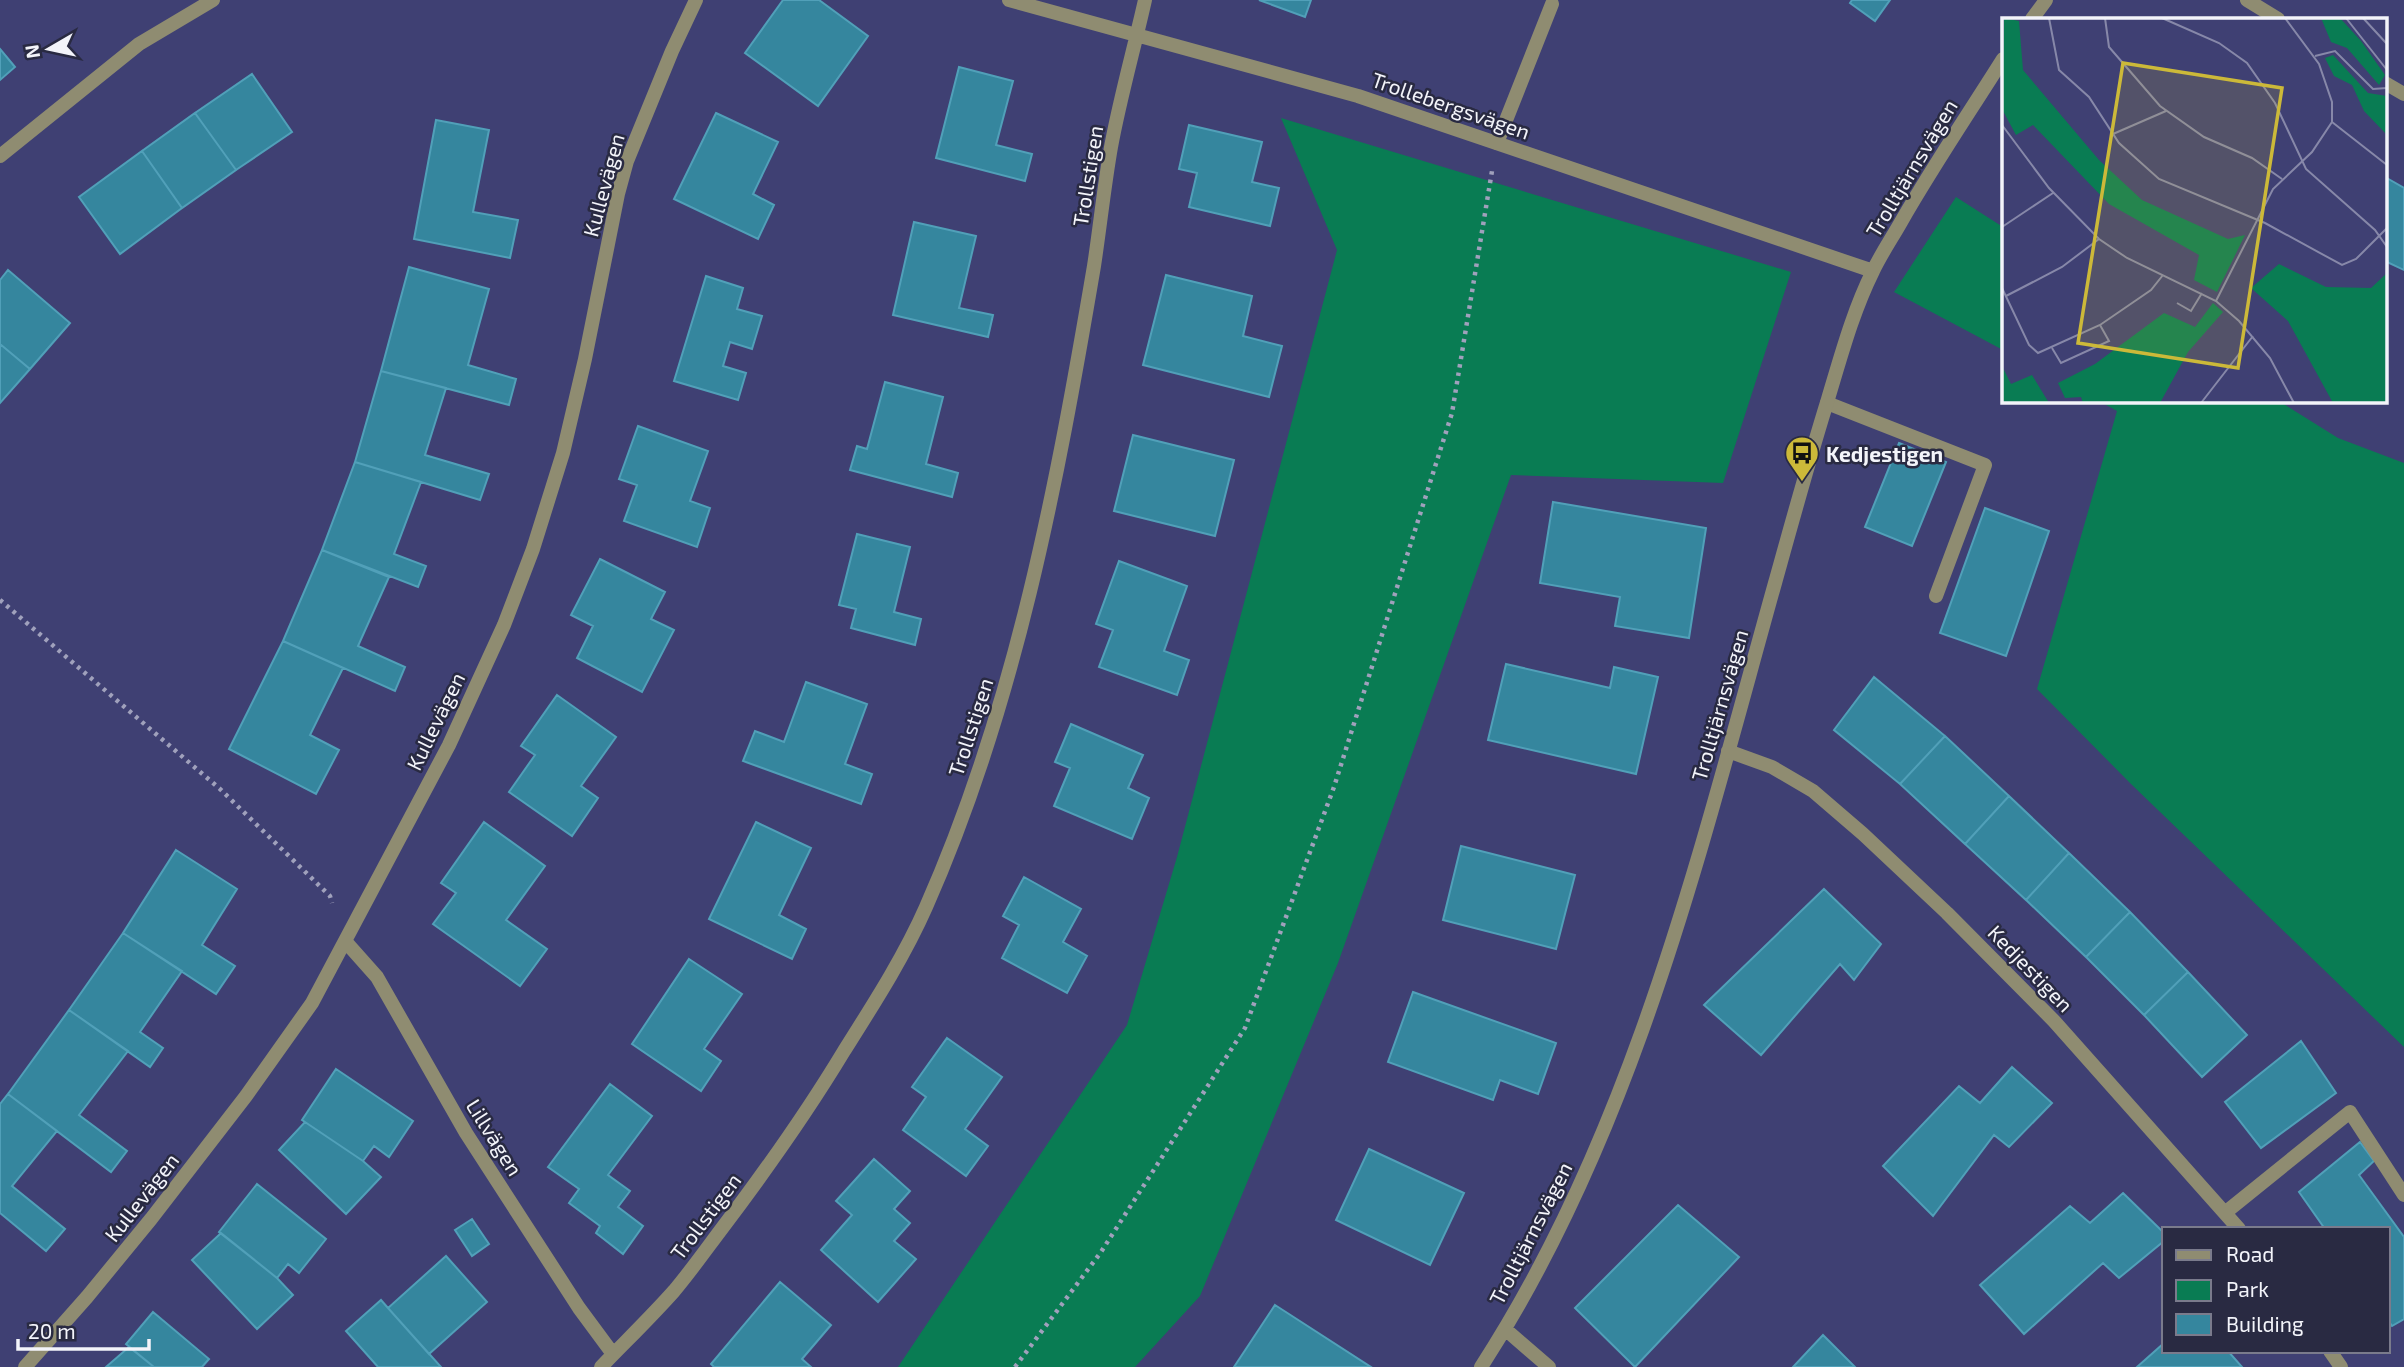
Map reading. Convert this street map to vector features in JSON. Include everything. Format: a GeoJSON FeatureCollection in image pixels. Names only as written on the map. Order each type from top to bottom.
{"type":"FeatureCollection","features":[{"type":"Feature","properties":{"kind":"street"},"geometry":{"type":"LineString","coordinates":[[0,156],[139,44],[213,0]]}},
{"type":"Feature","properties":{"kind":"street","name":"Kullevägen"},"geometry":{"type":"LineString","coordinates":[[25,1367],[151,1219],[246,1096],[312,1003],[449,745],[518,590],[563,453],[624,172],[672,51],[696,0]]}},
{"type":"Feature","properties":{"kind":"street","name":"Trollebergsvägen"},"geometry":{"type":"LineString","coordinates":[[1009,0],[1359,96],[1873,271]]}},
{"type":"Feature","properties":{"kind":"street","name":"Trollstigen"},"geometry":{"type":"LineString","coordinates":[[601,1367],[675,1290],[802,1119],[879,994],[925,909],[940,872],[963,813],[1007,681],[1027,606],[1055,477],[1094,264],[1111,147],[1145,0]]}},
{"type":"Feature","properties":{"kind":"street"},"geometry":{"type":"LineString","coordinates":[[2033,18],[2046,0]]}},
{"type":"Feature","properties":{"kind":"street"},"geometry":{"type":"LineString","coordinates":[[2247,0],[2276,18]]}},
{"type":"Feature","properties":{"kind":"street"},"geometry":{"type":"LineString","coordinates":[[1497,143],[1552,4]]}},
{"type":"Feature","properties":{"kind":"street","name":"Trolltjärnsvägen"},"geometry":{"type":"LineString","coordinates":[[1480,1367],[1505,1329],[1564,1215],[1626,1077],[1681,915],[1826,403],[1873,271],[1921,187],[2002,61]]}},
{"type":"Feature","properties":{"kind":"street"},"geometry":{"type":"LineString","coordinates":[[2386,84],[2404,94]]}},
{"type":"Feature","properties":{"kind":"street"},"geometry":{"type":"LineString","coordinates":[[1826,403],[1985,465],[1936,596]]}},
{"type":"Feature","properties":{"kind":"street","name":"Kedjestigen"},"geometry":{"type":"LineString","coordinates":[[1728,751],[1772,767],[1813,791],[1863,834],[1947,913],[2054,1021],[2237,1227]]}},
{"type":"Feature","properties":{"kind":"street","name":"Lillvägen"},"geometry":{"type":"LineString","coordinates":[[345,941],[377,977],[467,1133],[579,1308],[613,1354]]}},
{"type":"Feature","properties":{"kind":"street"},"geometry":{"type":"LineString","coordinates":[[2226,1212],[2350,1112],[2404,1195]]}},
{"type":"Feature","properties":{"kind":"street"},"geometry":{"type":"LineString","coordinates":[[1505,1329],[1549,1367]]}},
{"type":"Feature","properties":{"kind":"path"},"geometry":{"type":"LineString","coordinates":[[1015,1367],[1101,1252],[1245,1028],[1334,787],[1452,414],[1497,143]]}},
{"type":"Feature","properties":{"kind":"path"},"geometry":{"type":"LineString","coordinates":[[0,600],[220,789],[330,896],[345,941]]}},
{"type":"Feature","properties":{"kind":"green space"},"geometry":{"type":"Polygon","coordinates":[[[1281,118],[1791,272],[1723,483],[1511,475],[1338,963],[1200,1296],[1135,1367],[898,1367],[1127,1025],[1177,857],[1337,250],[1281,118]]]}},
{"type":"Feature","properties":{"kind":"green space"},"geometry":{"type":"Polygon","coordinates":[[[1956,197],[2002,226],[2002,349],[1894,292],[1956,197]]]}},
{"type":"Feature","properties":{"kind":"green space"},"geometry":{"type":"Polygon","coordinates":[[[2101,402],[2281,402],[2338,438],[2404,463],[2404,1047],[2131,784],[2037,689],[2117,411],[2101,402]]]}},
{"type":"Feature","properties":{"kind":"building"},"geometry":{"type":"Polygon","coordinates":[[[783,0],[819,0],[868,36],[818,106],[745,53],[783,0]]]}},
{"type":"Feature","properties":{"kind":"building"},"geometry":{"type":"Polygon","coordinates":[[[1259,0],[1311,0],[1305,17],[1259,0]]]}},
{"type":"Feature","properties":{"kind":"building"},"geometry":{"type":"Polygon","coordinates":[[[1852,0],[1890,0],[1875,21],[1850,3],[1852,0]]]}},
{"type":"Feature","properties":{"kind":"building"},"geometry":{"type":"Polygon","coordinates":[[[0,49],[15,67],[0,80],[0,49]]]}},
{"type":"Feature","properties":{"kind":"building"},"geometry":{"type":"Polygon","coordinates":[[[959,67],[1013,81],[996,145],[1032,154],[1025,181],[936,158],[959,67]]]}},
{"type":"Feature","properties":{"kind":"building"},"geometry":{"type":"Polygon","coordinates":[[[252,74],[292,132],[236,170],[195,113],[252,74]]]}},
{"type":"Feature","properties":{"kind":"building"},"geometry":{"type":"Polygon","coordinates":[[[195,113],[236,170],[182,208],[142,151],[195,113]]]}},
{"type":"Feature","properties":{"kind":"building"},"geometry":{"type":"Polygon","coordinates":[[[716,113],[778,142],[753,194],[774,205],[758,239],[674,199],[716,113]]]}},
{"type":"Feature","properties":{"kind":"building"},"geometry":{"type":"Polygon","coordinates":[[[436,120],[489,130],[473,212],[518,220],[510,258],[414,239],[436,120]]]}},
{"type":"Feature","properties":{"kind":"building"},"geometry":{"type":"Polygon","coordinates":[[[1189,125],[1262,142],[1252,182],[1279,188],[1270,226],[1189,207],[1197,173],[1179,169],[1189,125]]]}},
{"type":"Feature","properties":{"kind":"building"},"geometry":{"type":"Polygon","coordinates":[[[142,151],[182,208],[120,254],[79,197],[142,151]]]}},
{"type":"Feature","properties":{"kind":"building"},"geometry":{"type":"Polygon","coordinates":[[[2386,178],[2404,188],[2404,270],[2386,261],[2386,178]]]}},
{"type":"Feature","properties":{"kind":"building"},"geometry":{"type":"Polygon","coordinates":[[[914,222],[976,236],[959,308],[993,315],[988,337],[893,315],[914,222]]]}},
{"type":"Feature","properties":{"kind":"building"},"geometry":{"type":"Polygon","coordinates":[[[409,267],[489,289],[468,365],[516,379],[509,405],[381,371],[409,267]]]}},
{"type":"Feature","properties":{"kind":"building"},"geometry":{"type":"Polygon","coordinates":[[[8,270],[70,323],[30,369],[0,344],[0,280],[8,270]]]}},
{"type":"Feature","properties":{"kind":"building"},"geometry":{"type":"Polygon","coordinates":[[[1166,275],[1252,296],[1243,336],[1282,346],[1269,397],[1143,365],[1166,275]]]}},
{"type":"Feature","properties":{"kind":"building"},"geometry":{"type":"Polygon","coordinates":[[[706,276],[743,288],[737,309],[762,316],[752,349],[730,342],[723,366],[746,373],[738,400],[674,381],[706,276]]]}},
{"type":"Feature","properties":{"kind":"building"},"geometry":{"type":"Polygon","coordinates":[[[0,344],[30,369],[0,403],[0,344]]]}},
{"type":"Feature","properties":{"kind":"building"},"geometry":{"type":"Polygon","coordinates":[[[381,371],[446,388],[425,455],[489,474],[480,500],[355,462],[381,371]]]}},
{"type":"Feature","properties":{"kind":"building"},"geometry":{"type":"Polygon","coordinates":[[[885,382],[943,397],[926,464],[958,473],[952,497],[850,470],[857,446],[867,449],[885,382]]]}},
{"type":"Feature","properties":{"kind":"building"},"geometry":{"type":"Polygon","coordinates":[[[638,426],[708,451],[690,501],[710,508],[697,547],[624,521],[637,485],[619,479],[638,426]]]}},
{"type":"Feature","properties":{"kind":"building"},"geometry":{"type":"Polygon","coordinates":[[[1133,435],[1234,460],[1215,536],[1114,511],[1133,435]]]}},
{"type":"Feature","properties":{"kind":"building"},"geometry":{"type":"Polygon","coordinates":[[[1899,443],[1946,462],[1912,546],[1865,527],[1899,443]]]}},
{"type":"Feature","properties":{"kind":"building"},"geometry":{"type":"Polygon","coordinates":[[[355,462],[421,482],[394,554],[426,566],[418,587],[322,550],[355,462]]]}},
{"type":"Feature","properties":{"kind":"building"},"geometry":{"type":"Polygon","coordinates":[[[1553,502],[1706,528],[1689,638],[1615,626],[1620,597],[1540,583],[1553,502]]]}},
{"type":"Feature","properties":{"kind":"building"},"geometry":{"type":"Polygon","coordinates":[[[1985,508],[2049,531],[2006,656],[1940,633],[1985,508]]]}},
{"type":"Feature","properties":{"kind":"building"},"geometry":{"type":"Polygon","coordinates":[[[857,534],[910,547],[894,612],[921,619],[915,645],[851,628],[856,609],[839,605],[857,534]]]}},
{"type":"Feature","properties":{"kind":"building"},"geometry":{"type":"Polygon","coordinates":[[[322,550],[389,577],[358,646],[405,667],[395,691],[283,641],[322,550]]]}},
{"type":"Feature","properties":{"kind":"building"},"geometry":{"type":"Polygon","coordinates":[[[600,559],[665,592],[651,619],[674,630],[642,692],[577,658],[593,626],[571,615],[600,559]]]}},
{"type":"Feature","properties":{"kind":"building"},"geometry":{"type":"Polygon","coordinates":[[[1119,561],[1187,586],[1164,651],[1189,660],[1177,695],[1099,667],[1113,630],[1096,624],[1119,561]]]}},
{"type":"Feature","properties":{"kind":"building"},"geometry":{"type":"Polygon","coordinates":[[[283,641],[343,668],[310,735],[339,750],[316,794],[229,749],[283,641]]]}},
{"type":"Feature","properties":{"kind":"building"},"geometry":{"type":"Polygon","coordinates":[[[1506,664],[1610,688],[1614,667],[1658,677],[1636,774],[1488,740],[1506,664]]]}},
{"type":"Feature","properties":{"kind":"building"},"geometry":{"type":"Polygon","coordinates":[[[1874,677],[1945,736],[1900,784],[1834,730],[1874,677]]]}},
{"type":"Feature","properties":{"kind":"building"},"geometry":{"type":"Polygon","coordinates":[[[806,682],[867,704],[845,764],[872,774],[861,804],[743,761],[755,731],[784,742],[806,682]]]}},
{"type":"Feature","properties":{"kind":"building"},"geometry":{"type":"Polygon","coordinates":[[[557,695],[616,737],[581,786],[598,798],[572,836],[509,792],[535,755],[521,746],[557,695]]]}},
{"type":"Feature","properties":{"kind":"building"},"geometry":{"type":"Polygon","coordinates":[[[1071,724],[1143,755],[1128,788],[1149,798],[1132,839],[1054,806],[1070,768],[1055,762],[1071,724]]]}},
{"type":"Feature","properties":{"kind":"building"},"geometry":{"type":"Polygon","coordinates":[[[1945,736],[2009,796],[1965,844],[1900,784],[1945,736]]]}},
{"type":"Feature","properties":{"kind":"building"},"geometry":{"type":"Polygon","coordinates":[[[2009,796],[2069,853],[2026,900],[1965,844],[2009,796]]]}},
{"type":"Feature","properties":{"kind":"building"},"geometry":{"type":"Polygon","coordinates":[[[484,822],[545,866],[506,920],[547,949],[520,986],[433,924],[456,893],[441,883],[484,822]]]}},
{"type":"Feature","properties":{"kind":"building"},"geometry":{"type":"Polygon","coordinates":[[[756,822],[811,848],[779,915],[806,929],[792,959],[709,919],[756,822]]]}},
{"type":"Feature","properties":{"kind":"building"},"geometry":{"type":"Polygon","coordinates":[[[1461,846],[1575,875],[1556,949],[1443,920],[1461,846]]]}},
{"type":"Feature","properties":{"kind":"building"},"geometry":{"type":"Polygon","coordinates":[[[176,850],[237,889],[202,945],[235,966],[216,994],[123,933],[176,850]]]}},
{"type":"Feature","properties":{"kind":"building"},"geometry":{"type":"Polygon","coordinates":[[[2069,853],[2130,912],[2086,957],[2026,900],[2069,853]]]}},
{"type":"Feature","properties":{"kind":"building"},"geometry":{"type":"Polygon","coordinates":[[[1024,877],[1081,909],[1063,942],[1087,956],[1067,993],[1002,958],[1019,925],[1003,916],[1024,877]]]}},
{"type":"Feature","properties":{"kind":"building"},"geometry":{"type":"Polygon","coordinates":[[[1824,889],[1881,944],[1854,980],[1840,964],[1761,1055],[1704,1005],[1824,889]]]}},
{"type":"Feature","properties":{"kind":"building"},"geometry":{"type":"Polygon","coordinates":[[[2130,912],[2188,972],[2144,1015],[2086,957],[2130,912]]]}},
{"type":"Feature","properties":{"kind":"building"},"geometry":{"type":"Polygon","coordinates":[[[123,933],[182,971],[140,1032],[163,1048],[150,1067],[69,1010],[123,933]]]}},
{"type":"Feature","properties":{"kind":"building"},"geometry":{"type":"Polygon","coordinates":[[[689,959],[742,994],[704,1049],[721,1061],[701,1091],[632,1044],[689,959]]]}},
{"type":"Feature","properties":{"kind":"building"},"geometry":{"type":"Polygon","coordinates":[[[2188,972],[2247,1035],[2202,1077],[2144,1015],[2188,972]]]}},
{"type":"Feature","properties":{"kind":"building"},"geometry":{"type":"Polygon","coordinates":[[[1413,992],[1556,1043],[1538,1094],[1500,1080],[1493,1100],[1388,1062],[1413,992]]]}},
{"type":"Feature","properties":{"kind":"building"},"geometry":{"type":"Polygon","coordinates":[[[69,1010],[128,1051],[79,1115],[127,1151],[111,1172],[8,1094],[69,1010]]]}},
{"type":"Feature","properties":{"kind":"building"},"geometry":{"type":"Polygon","coordinates":[[[947,1038],[1002,1077],[965,1129],[988,1146],[966,1176],[903,1130],[926,1097],[912,1087],[947,1038]]]}},
{"type":"Feature","properties":{"kind":"building"},"geometry":{"type":"Polygon","coordinates":[[[2301,1041],[2336,1093],[2261,1148],[2225,1102],[2301,1041]]]}},
{"type":"Feature","properties":{"kind":"building"},"geometry":{"type":"Polygon","coordinates":[[[2012,1067],[2052,1103],[2009,1147],[1994,1135],[1933,1216],[1883,1166],[1959,1086],[1980,1103],[2012,1067]]]}},
{"type":"Feature","properties":{"kind":"building"},"geometry":{"type":"Polygon","coordinates":[[[336,1069],[413,1121],[389,1157],[374,1146],[363,1161],[302,1120],[336,1069]]]}},
{"type":"Feature","properties":{"kind":"building"},"geometry":{"type":"Polygon","coordinates":[[[610,1084],[652,1116],[608,1175],[630,1191],[618,1207],[643,1226],[623,1254],[596,1233],[600,1226],[569,1203],[579,1189],[548,1167],[610,1084]]]}},
{"type":"Feature","properties":{"kind":"building"},"geometry":{"type":"Polygon","coordinates":[[[8,1094],[57,1131],[12,1186],[65,1229],[46,1251],[0,1213],[0,1104],[8,1094]]]}},
{"type":"Feature","properties":{"kind":"building"},"geometry":{"type":"Polygon","coordinates":[[[305,1122],[363,1161],[381,1177],[346,1214],[279,1150],[305,1122]]]}},
{"type":"Feature","properties":{"kind":"building"},"geometry":{"type":"Polygon","coordinates":[[[2360,1142],[2374,1161],[2359,1175],[2404,1237],[2404,1319],[2392,1326],[2390,1323],[2390,1227],[2324,1227],[2299,1192],[2360,1142]]]}},
{"type":"Feature","properties":{"kind":"building"},"geometry":{"type":"Polygon","coordinates":[[[1369,1149],[1464,1193],[1430,1265],[1336,1220],[1369,1149]]]}},
{"type":"Feature","properties":{"kind":"building"},"geometry":{"type":"Polygon","coordinates":[[[874,1159],[910,1191],[894,1209],[910,1223],[894,1241],[916,1259],[878,1302],[821,1250],[852,1215],[836,1201],[874,1159]]]}},
{"type":"Feature","properties":{"kind":"building"},"geometry":{"type":"Polygon","coordinates":[[[257,1184],[326,1239],[299,1273],[288,1264],[277,1278],[219,1232],[257,1184]]]}},
{"type":"Feature","properties":{"kind":"building"},"geometry":{"type":"Polygon","coordinates":[[[2123,1193],[2162,1231],[2162,1243],[2119,1278],[2103,1263],[2024,1334],[1980,1285],[2070,1206],[2090,1223],[2123,1193]]]}},
{"type":"Feature","properties":{"kind":"building"},"geometry":{"type":"Polygon","coordinates":[[[1678,1205],[1739,1257],[1635,1367],[1575,1308],[1678,1205]]]}},
{"type":"Feature","properties":{"kind":"building"},"geometry":{"type":"Polygon","coordinates":[[[472,1219],[489,1244],[472,1256],[455,1230],[472,1219]]]}},
{"type":"Feature","properties":{"kind":"building"},"geometry":{"type":"Polygon","coordinates":[[[221,1233],[277,1278],[293,1295],[257,1329],[192,1260],[221,1233]]]}},
{"type":"Feature","properties":{"kind":"building"},"geometry":{"type":"Polygon","coordinates":[[[446,1256],[487,1302],[429,1354],[388,1308],[446,1256]]]}},
{"type":"Feature","properties":{"kind":"building"},"geometry":{"type":"Polygon","coordinates":[[[780,1282],[831,1325],[802,1359],[811,1367],[714,1367],[711,1364],[780,1282]]]}},
{"type":"Feature","properties":{"kind":"building"},"geometry":{"type":"Polygon","coordinates":[[[381,1300],[441,1367],[378,1367],[346,1331],[381,1300]]]}},
{"type":"Feature","properties":{"kind":"building"},"geometry":{"type":"Polygon","coordinates":[[[1275,1305],[1371,1367],[1234,1367],[1275,1305]]]}},
{"type":"Feature","properties":{"kind":"building"},"geometry":{"type":"Polygon","coordinates":[[[153,1312],[209,1359],[202,1367],[154,1367],[126,1344],[153,1312]]]}},
{"type":"Feature","properties":{"kind":"building"},"geometry":{"type":"Polygon","coordinates":[[[1823,1335],[1855,1367],[1793,1367],[1823,1335]]]}},
{"type":"Feature","properties":{"kind":"building"},"geometry":{"type":"Polygon","coordinates":[[[2162,1345],[2162,1353],[2230,1353],[2242,1367],[2137,1367],[2162,1345]]]}},
{"type":"Feature","properties":{"kind":"building"},"geometry":{"type":"Polygon","coordinates":[[[129,1347],[154,1367],[106,1367],[129,1347]]]}},
{"type":"Feature","properties":{"kind":"place","name":"Kedjestigen"},"geometry":{"type":"Point","coordinates":[1802,483]}}]}
